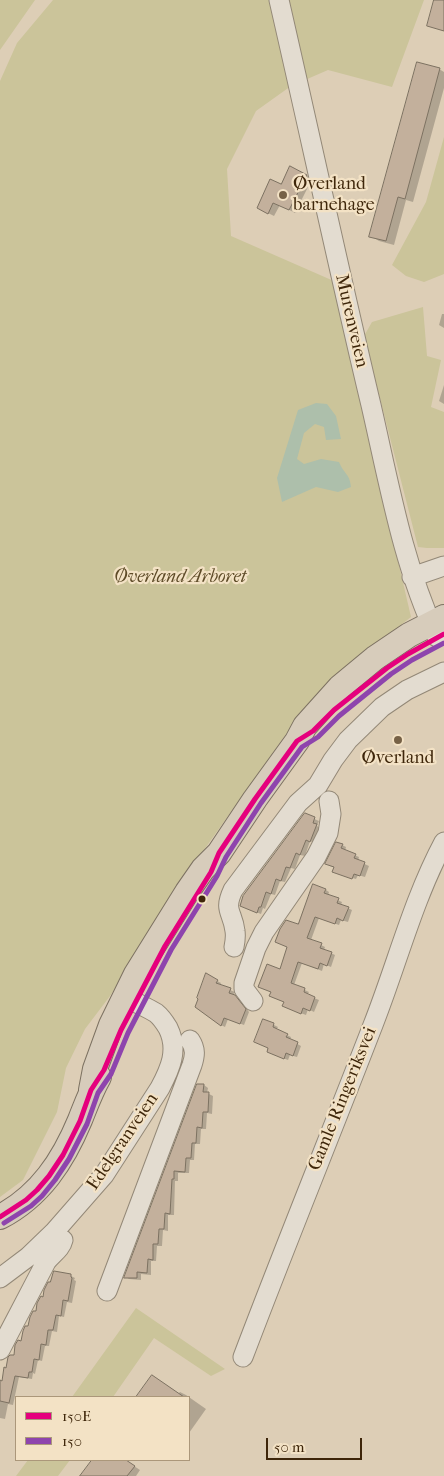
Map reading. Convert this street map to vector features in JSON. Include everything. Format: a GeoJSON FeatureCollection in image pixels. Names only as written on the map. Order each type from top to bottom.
{"type":"FeatureCollection","features":[{"type":"Feature","properties":{"kind":"main road"},"geometry":{"type":"LineString","coordinates":[[0,1217],[38,1190],[63,1155],[80,1121],[91,1090],[97,1061],[111,1025],[130,1000],[136,974],[175,909],[203,869],[219,853],[297,741],[313,731],[334,710],[439,628]]}},
{"type":"Feature","properties":{"kind":"street","name":"Murenveien"},"geometry":{"type":"LineString","coordinates":[[279,0],[412,577],[439,628]]}},
{"type":"Feature","properties":{"kind":"street"},"geometry":{"type":"LineString","coordinates":[[412,577],[444,566]]}},
{"type":"Feature","properties":{"kind":"street"},"geometry":{"type":"LineString","coordinates":[[234,947],[236,934],[228,908],[228,899],[298,803],[318,785],[348,740],[382,707],[407,690],[444,672]]}},
{"type":"Feature","properties":{"kind":"street"},"geometry":{"type":"LineString","coordinates":[[253,1001],[244,989],[244,982],[256,948],[264,932],[316,857],[328,833],[331,814],[329,801]]}},
{"type":"Feature","properties":{"kind":"street","name":"Gamle Ringeriksvei"},"geometry":{"type":"LineString","coordinates":[[243,1358],[287,1240],[381,1004],[418,897],[444,842]]}},
{"type":"Feature","properties":{"kind":"street","name":"Edelgranveien"},"geometry":{"type":"LineString","coordinates":[[0,1278],[28,1257],[55,1231],[104,1175],[167,1074],[172,1061],[173,1050],[169,1030],[162,1019],[156,1014],[130,1000]]}},
{"type":"Feature","properties":{"kind":"street"},"geometry":{"type":"LineString","coordinates":[[107,1291],[192,1065],[195,1052],[190,1040]]}},
{"type":"Feature","properties":{"kind":"street"},"geometry":{"type":"LineString","coordinates":[[0,1350],[46,1262],[62,1246],[63,1240]]}},
{"type":"Feature","properties":{"kind":"green space"},"geometry":{"type":"Polygon","coordinates":[[[0,0],[35,0],[0,50],[0,0]]]}},
{"type":"Feature","properties":{"kind":"green space","name":"Øverland Arboret"},"geometry":{"type":"Polygon","coordinates":[[[53,0],[424,0],[392,87],[328,70],[291,86],[256,111],[227,169],[231,236],[336,282],[342,319],[411,617],[360,657],[306,706],[184,878],[110,996],[85,1029],[66,1068],[57,1112],[23,1180],[0,1197],[0,81],[17,43],[53,0]]]}},
{"type":"Feature","properties":{"kind":"green space"},"geometry":{"type":"Polygon","coordinates":[[[444,137],[444,274],[424,282],[406,276],[392,265],[426,202],[444,137]]]}},
{"type":"Feature","properties":{"kind":"green space"},"geometry":{"type":"Polygon","coordinates":[[[423,307],[427,356],[441,360],[431,407],[444,412],[444,548],[418,547],[364,336],[372,322],[423,307]]]}},
{"type":"Feature","properties":{"kind":"green space"},"geometry":{"type":"Polygon","coordinates":[[[136,1308],[225,1369],[211,1376],[154,1338],[114,1396],[73,1396],[136,1308]]]}},
{"type":"Feature","properties":{"kind":"green space"},"geometry":{"type":"Polygon","coordinates":[[[27,1461],[69,1461],[58,1476],[16,1476],[27,1461]]]}},
{"type":"Feature","properties":{"kind":"shaded area"},"geometry":{"type":"Polygon","coordinates":[[[316,403],[327,404],[336,416],[341,439],[326,440],[324,427],[315,424],[304,433],[297,459],[304,464],[321,459],[339,462],[349,479],[351,487],[338,492],[316,487],[282,502],[277,478],[298,410],[316,403]]]}},
{"type":"Feature","properties":{"kind":"building"},"geometry":{"type":"Polygon","coordinates":[[[434,0],[444,0],[444,31],[427,26],[434,0]]]}},
{"type":"Feature","properties":{"kind":"building"},"geometry":{"type":"Polygon","coordinates":[[[417,62],[440,68],[405,199],[398,197],[386,241],[369,237],[417,62]]]}},
{"type":"Feature","properties":{"kind":"building"},"geometry":{"type":"Polygon","coordinates":[[[290,166],[307,175],[289,210],[273,203],[268,214],[257,208],[270,179],[281,184],[290,166]]]}},
{"type":"Feature","properties":{"kind":"building"},"geometry":{"type":"Polygon","coordinates":[[[305,813],[315,817],[313,823],[317,824],[310,842],[306,840],[300,855],[296,853],[290,868],[286,867],[281,881],[276,879],[271,894],[266,892],[257,913],[240,906],[243,896],[305,813]]]}},
{"type":"Feature","properties":{"kind":"building"},"geometry":{"type":"Polygon","coordinates":[[[336,842],[343,844],[341,848],[356,854],[354,858],[365,862],[360,876],[354,874],[352,879],[332,872],[334,867],[325,864],[336,842]]]}},
{"type":"Feature","properties":{"kind":"building"},"geometry":{"type":"Polygon","coordinates":[[[313,884],[326,889],[324,893],[339,898],[337,903],[349,907],[343,921],[337,918],[335,924],[315,917],[307,938],[322,943],[320,948],[332,952],[327,966],[320,963],[318,969],[298,962],[291,983],[305,988],[304,992],[315,997],[310,1011],[303,1008],[301,1014],[282,1006],[284,1002],[269,996],[271,992],[258,987],[267,964],[280,969],[287,947],[275,942],[280,929],[286,920],[298,924],[313,884]]]}},
{"type":"Feature","properties":{"kind":"building"},"geometry":{"type":"Polygon","coordinates":[[[206,973],[218,980],[216,983],[231,988],[229,993],[235,995],[246,1009],[240,1024],[224,1018],[221,1026],[195,1007],[206,973]]]}},
{"type":"Feature","properties":{"kind":"building"},"geometry":{"type":"Polygon","coordinates":[[[263,1019],[274,1023],[273,1027],[288,1034],[286,1037],[298,1042],[293,1056],[286,1053],[284,1059],[267,1052],[268,1048],[254,1042],[263,1019]]]}},
{"type":"Feature","properties":{"kind":"building"},"geometry":{"type":"Polygon","coordinates":[[[197,1084],[204,1084],[203,1092],[209,1092],[208,1112],[203,1112],[202,1128],[197,1127],[196,1143],[192,1143],[191,1158],[186,1158],[185,1172],[174,1171],[170,1214],[165,1213],[164,1229],[159,1229],[158,1244],[153,1244],[153,1260],[148,1259],[147,1273],[137,1272],[137,1278],[124,1278],[197,1084]]]}},
{"type":"Feature","properties":{"kind":"building"},"geometry":{"type":"Polygon","coordinates":[[[54,1271],[71,1274],[68,1301],[63,1300],[61,1316],[56,1315],[53,1330],[48,1330],[46,1345],[41,1344],[39,1360],[34,1359],[32,1372],[29,1372],[28,1378],[15,1376],[9,1403],[0,1401],[0,1380],[2,1381],[8,1357],[14,1355],[15,1345],[18,1340],[21,1341],[25,1326],[28,1326],[33,1311],[36,1311],[37,1303],[41,1296],[43,1297],[44,1290],[48,1282],[50,1282],[54,1271]]]}},
{"type":"Feature","properties":{"kind":"building"},"geometry":{"type":"Polygon","coordinates":[[[152,1375],[183,1396],[137,1396],[152,1375]]]}},
{"type":"Feature","properties":{"kind":"building"},"geometry":{"type":"Polygon","coordinates":[[[91,1461],[128,1461],[135,1466],[127,1476],[80,1476],[91,1461]]]}},
{"type":"Feature","properties":{"kind":"transit line","name":"150E"},"geometry":{"type":"LineString","coordinates":[[0,1217],[26,1200],[37,1190],[63,1155],[80,1121],[91,1090],[104,1070],[121,1030],[165,946],[211,872],[219,853],[297,741],[313,731],[334,710],[387,668],[444,634]]}},
{"type":"Feature","properties":{"kind":"transit line","name":"150"},"geometry":{"type":"LineString","coordinates":[[4,1223],[31,1206],[42,1196],[69,1159],[87,1124],[98,1093],[111,1074],[128,1033],[171,950],[217,876],[226,857],[261,803],[302,747],[318,737],[339,716],[391,674],[444,643]]}},
{"type":"Feature","properties":{"kind":"place","name":"Øverland barnehage"},"geometry":{"type":"Point","coordinates":[283,195]}},
{"type":"Feature","properties":{"kind":"place","name":"Øverland"},"geometry":{"type":"Point","coordinates":[398,740]}}]}
